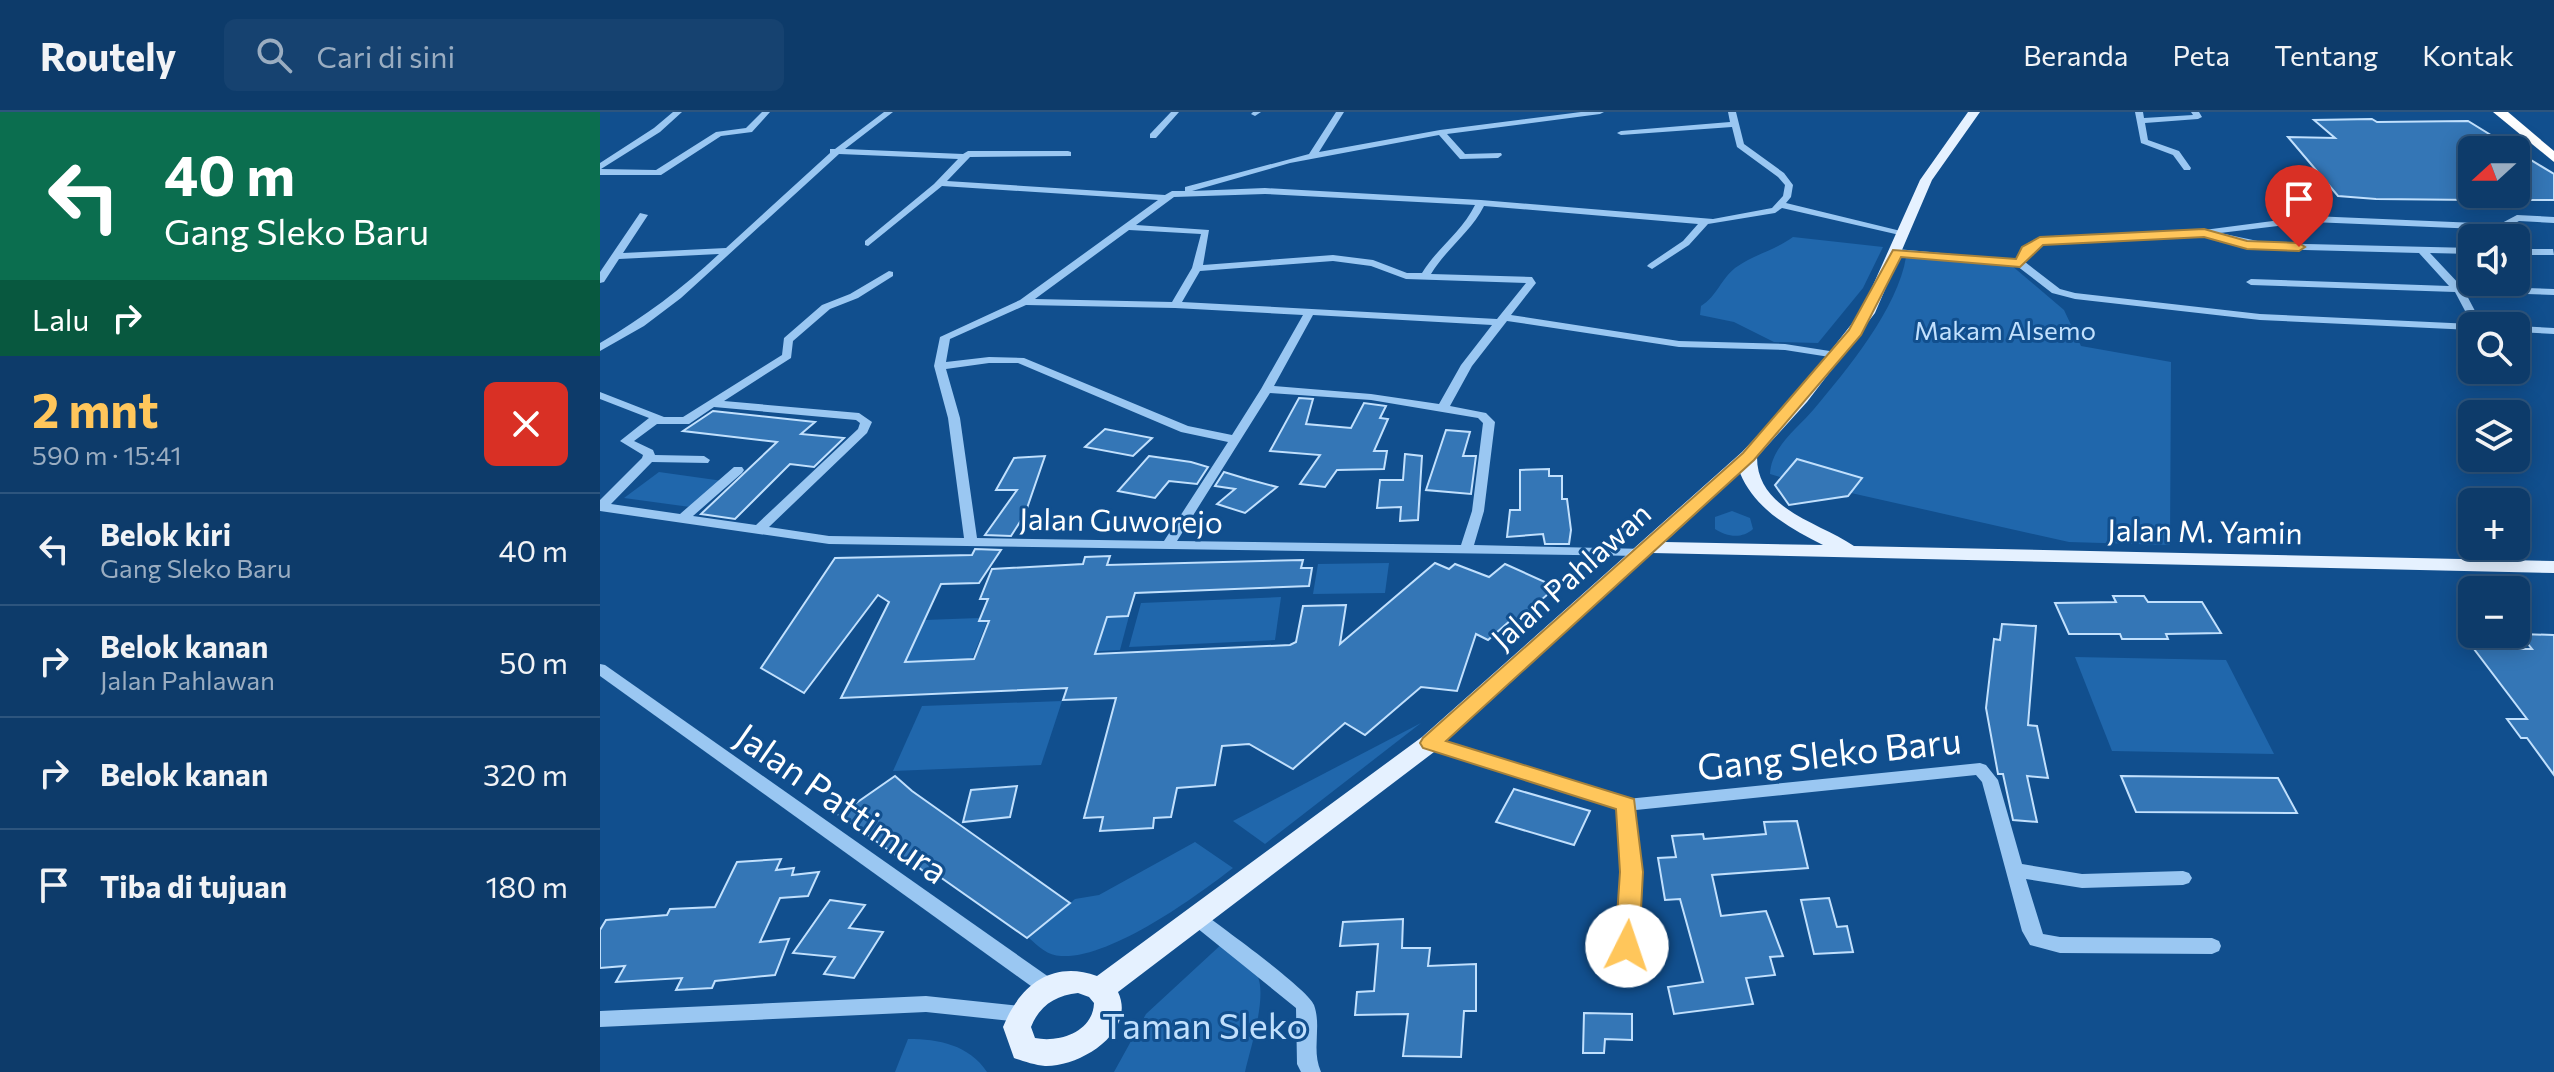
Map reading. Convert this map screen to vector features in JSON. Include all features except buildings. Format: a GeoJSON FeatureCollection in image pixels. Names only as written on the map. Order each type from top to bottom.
{"type":"FeatureCollection","features":[{"type":"Feature","properties":{"kind":"highway"},"geometry":{"type":"LineString","coordinates":[[2500,112],[2554,158]]}},
{"type":"Feature","properties":{"kind":"main road","name":"Jalan Pahlawan"},"geometry":{"type":"LineString","coordinates":[[1101,989],[1430,743],[1748,456],[1836,355],[1868,313],[1926,180],[1974,112]]}},
{"type":"Feature","properties":{"kind":"main road","name":"Jalan M. Yamin"},"geometry":{"type":"LineString","coordinates":[[1748,456],[1749,479],[1770,504],[1808,529],[1855,552]]}},
{"type":"Feature","properties":{"kind":"main road","name":"Jalan M. Yamin"},"geometry":{"type":"LineString","coordinates":[[1645,550],[2554,567]]}},
{"type":"Feature","properties":{"kind":"main road"},"geometry":{"type":"LineString","coordinates":[[1078,981],[1101,989],[1110,1009],[1101,1033],[1061,1065],[1024,1049],[1017,1027],[1021,1014],[1037,995],[1049,988],[1078,981]]}},
{"type":"Feature","properties":{"kind":"street"},"geometry":{"type":"LineString","coordinates":[[600,169],[678,112]]}},
{"type":"Feature","properties":{"kind":"street"},"geometry":{"type":"LineString","coordinates":[[600,169],[658,173],[719,134],[749,130],[766,112]]}},
{"type":"Feature","properties":{"kind":"street"},"geometry":{"type":"LineString","coordinates":[[600,348],[683,294],[833,151],[889,112]]}},
{"type":"Feature","properties":{"kind":"street"},"geometry":{"type":"LineString","coordinates":[[1153,136],[1175,112]]}},
{"type":"Feature","properties":{"kind":"street"},"geometry":{"type":"LineString","coordinates":[[1313,154],[1340,112]]}},
{"type":"Feature","properties":{"kind":"street"},"geometry":{"type":"LineString","coordinates":[[971,542],[954,418],[940,366],[940,353],[948,335],[1024,302],[1169,196],[1313,154],[1440,132],[1600,112]]}},
{"type":"Feature","properties":{"kind":"street"},"geometry":{"type":"LineString","coordinates":[[1732,112],[1740,145],[1787,180],[1787,197],[1783,205]]}},
{"type":"Feature","properties":{"kind":"street"},"geometry":{"type":"LineString","coordinates":[[2187,168],[2176,153],[2144,141],[2140,116],[2198,117],[2195,112]]}},
{"type":"Feature","properties":{"kind":"street"},"geometry":{"type":"LineString","coordinates":[[1621,133],[1736,124]]}},
{"type":"Feature","properties":{"kind":"street"},"geometry":{"type":"LineString","coordinates":[[1440,132],[1462,156],[1498,155]]}},
{"type":"Feature","properties":{"kind":"street"},"geometry":{"type":"LineString","coordinates":[[833,151],[965,157],[976,153],[1068,154]]}},
{"type":"Feature","properties":{"kind":"street"},"geometry":{"type":"LineString","coordinates":[[868,243],[940,183],[965,157]]}},
{"type":"Feature","properties":{"kind":"street"},"geometry":{"type":"LineString","coordinates":[[940,183],[1169,196],[1265,191],[1481,203],[1705,222],[1745,219],[1783,205],[1904,233]]}},
{"type":"Feature","properties":{"kind":"street"},"geometry":{"type":"LineString","coordinates":[[1425,276],[1436,258],[1474,217],[1481,203]]}},
{"type":"Feature","properties":{"kind":"street"},"geometry":{"type":"LineString","coordinates":[[600,280],[619,256],[643,215]]}},
{"type":"Feature","properties":{"kind":"street"},"geometry":{"type":"LineString","coordinates":[[2020,263],[2026,250],[2040,241],[2204,233],[2312,219],[2502,227],[2517,218],[2554,220]]}},
{"type":"Feature","properties":{"kind":"street"},"geometry":{"type":"LineString","coordinates":[[1652,266],[1686,243],[1705,222]]}},
{"type":"Feature","properties":{"kind":"street"},"geometry":{"type":"LineString","coordinates":[[1127,227],[1205,231],[1207,238],[1197,268],[1175,305]]}},
{"type":"Feature","properties":{"kind":"street"},"geometry":{"type":"LineString","coordinates":[[2204,233],[2247,245],[2458,251]]}},
{"type":"Feature","properties":{"kind":"street"},"geometry":{"type":"LineString","coordinates":[[619,256],[728,251]]}},
{"type":"Feature","properties":{"kind":"street"},"geometry":{"type":"LineString","coordinates":[[2423,251],[2458,289]]}},
{"type":"Feature","properties":{"kind":"street"},"geometry":{"type":"LineString","coordinates":[[1897,252],[2020,263],[2056,291],[2075,296],[2260,317],[2458,326]]}},
{"type":"Feature","properties":{"kind":"street"},"geometry":{"type":"LineString","coordinates":[[2530,252],[2553,252]]}},
{"type":"Feature","properties":{"kind":"street"},"geometry":{"type":"LineString","coordinates":[[1197,268],[1333,258],[1373,263],[1406,276],[1528,279],[1531,283],[1467,365],[1443,408]]}},
{"type":"Feature","properties":{"kind":"street"},"geometry":{"type":"LineString","coordinates":[[649,458],[649,453],[626,441],[656,420],[682,423],[714,404],[787,356],[788,340],[826,307],[856,295],[889,274]]}},
{"type":"Feature","properties":{"kind":"street"},"geometry":{"type":"LineString","coordinates":[[2251,282],[2458,290]]}},
{"type":"Feature","properties":{"kind":"street"},"geometry":{"type":"LineString","coordinates":[[2530,291],[2554,292]]}},
{"type":"Feature","properties":{"kind":"street"},"geometry":{"type":"LineString","coordinates":[[1024,302],[1502,319],[1679,344],[1785,347],[1836,355]]}},
{"type":"Feature","properties":{"kind":"street"},"geometry":{"type":"LineString","coordinates":[[1168,545],[1232,439],[1267,389],[1309,313]]}},
{"type":"Feature","properties":{"kind":"street"},"geometry":{"type":"LineString","coordinates":[[2530,330],[2554,331]]}},
{"type":"Feature","properties":{"kind":"street"},"geometry":{"type":"LineString","coordinates":[[940,366],[1020,360],[1185,429],[1232,439]]}},
{"type":"Feature","properties":{"kind":"street"},"geometry":{"type":"LineString","coordinates":[[1267,389],[1382,398],[1482,415],[1489,422],[1478,511],[1466,550]]}},
{"type":"Feature","properties":{"kind":"street"},"geometry":{"type":"LineString","coordinates":[[600,395],[655,413],[658,417],[656,420]]}},
{"type":"Feature","properties":{"kind":"street"},"geometry":{"type":"LineString","coordinates":[[714,404],[865,419],[867,425],[863,430],[759,530]]}},
{"type":"Feature","properties":{"kind":"street"},"geometry":{"type":"LineString","coordinates":[[600,506],[649,458],[704,460]]}},
{"type":"Feature","properties":{"kind":"street"},"geometry":{"type":"LineString","coordinates":[[682,519],[738,470]]}},
{"type":"Feature","properties":{"kind":"street","name":"Jalan Guworejo"},"geometry":{"type":"LineString","coordinates":[[600,506],[829,540],[1645,550]]}},
{"type":"Feature","properties":{"kind":"street","name":"Jalan Pattimura"},"geometry":{"type":"LineString","coordinates":[[600,669],[1049,988]]}},
{"type":"Feature","properties":{"kind":"street","name":"Gang Sleko Baru"},"geometry":{"type":"LineString","coordinates":[[1430,743],[1627,805],[1977,768],[1985,772],[1990,780],[2031,931],[2041,942],[2212,946]]}},
{"type":"Feature","properties":{"kind":"street"},"geometry":{"type":"LineString","coordinates":[[1625,973],[1631,872],[1627,805]]}},
{"type":"Feature","properties":{"kind":"street"},"geometry":{"type":"LineString","coordinates":[[2014,870],[2082,881],[2183,878]]}},
{"type":"Feature","properties":{"kind":"street"},"geometry":{"type":"LineString","coordinates":[[1198,919],[1304,1003],[1309,1020],[1305,1061],[1311,1072]]}},
{"type":"Feature","properties":{"kind":"street"},"geometry":{"type":"LineString","coordinates":[[600,1019],[926,1004],[1021,1014]]}},
{"type":"Feature","properties":{"kind":"green space"},"geometry":{"type":"Polygon","coordinates":[[[1793,237],[1883,247],[1863,288],[1818,343],[1774,342],[1734,322],[1700,315],[1701,306],[1735,268],[1793,237]]]}},
{"type":"Feature","properties":{"kind":"green space","name":"Makam Alsemo"},"geometry":{"type":"Polygon","coordinates":[[[1906,257],[2011,265],[2064,310],[2081,346],[2171,362],[2170,545],[2069,542],[1851,493],[1847,498],[1770,474],[1775,455],[1786,438],[1814,409],[1869,338],[1893,297],[1906,257]]]}},
{"type":"Feature","properties":{"kind":"green space"},"geometry":{"type":"Polygon","coordinates":[[[659,472],[723,481],[690,507],[624,498],[659,472]]]}},
{"type":"Feature","properties":{"kind":"green space"},"geometry":{"type":"Polygon","coordinates":[[[1732,511],[1750,518],[1753,529],[1734,536],[1715,529],[1715,517],[1732,511]]]}},
{"type":"Feature","properties":{"kind":"green space"},"geometry":{"type":"Polygon","coordinates":[[[1389,563],[1385,593],[1313,594],[1318,564],[1389,563]]]}},
{"type":"Feature","properties":{"kind":"green space"},"geometry":{"type":"Polygon","coordinates":[[[1281,597],[1275,640],[1129,647],[1141,603],[1281,597]]]}},
{"type":"Feature","properties":{"kind":"green space"},"geometry":{"type":"Polygon","coordinates":[[[1129,616],[1120,650],[1064,653],[1075,618],[1129,616]]]}},
{"type":"Feature","properties":{"kind":"green space"},"geometry":{"type":"Polygon","coordinates":[[[979,618],[978,622],[987,622],[972,659],[905,662],[925,620],[979,618]]]}},
{"type":"Feature","properties":{"kind":"green space"},"geometry":{"type":"Polygon","coordinates":[[[2075,657],[2226,660],[2274,754],[2112,751],[2075,657]]]}},
{"type":"Feature","properties":{"kind":"green space"},"geometry":{"type":"Polygon","coordinates":[[[1062,701],[1041,765],[893,771],[922,706],[1062,701]]]}},
{"type":"Feature","properties":{"kind":"green space"},"geometry":{"type":"Polygon","coordinates":[[[1421,723],[1265,844],[1233,821],[1421,723]]]}},
{"type":"Feature","properties":{"kind":"green space"},"geometry":{"type":"Polygon","coordinates":[[[1195,842],[1233,868],[1151,924],[1103,948],[1081,954],[1052,954],[1029,938],[1075,899],[1099,895],[1195,842]]]}},
{"type":"Feature","properties":{"kind":"green space","name":"Taman Sleko"},"geometry":{"type":"Polygon","coordinates":[[[1224,942],[1253,969],[1259,982],[1260,1007],[1245,1072],[1114,1072],[1146,1014],[1224,942]]]}},
{"type":"Feature","properties":{"kind":"green space"},"geometry":{"type":"Polygon","coordinates":[[[908,1039],[952,1045],[971,1055],[987,1072],[895,1072],[908,1039]]]}},
{"type":"Feature","properties":{"kind":"route"},"geometry":{"type":"LineString","coordinates":[[1627,946],[1631,872],[1627,805],[1430,743],[1502,682],[1748,456],[1801,399],[1856,332],[1886,279],[1897,252],[2020,263],[2026,250],[2040,241],[2204,233],[2247,245],[2299,247]]}}]}
